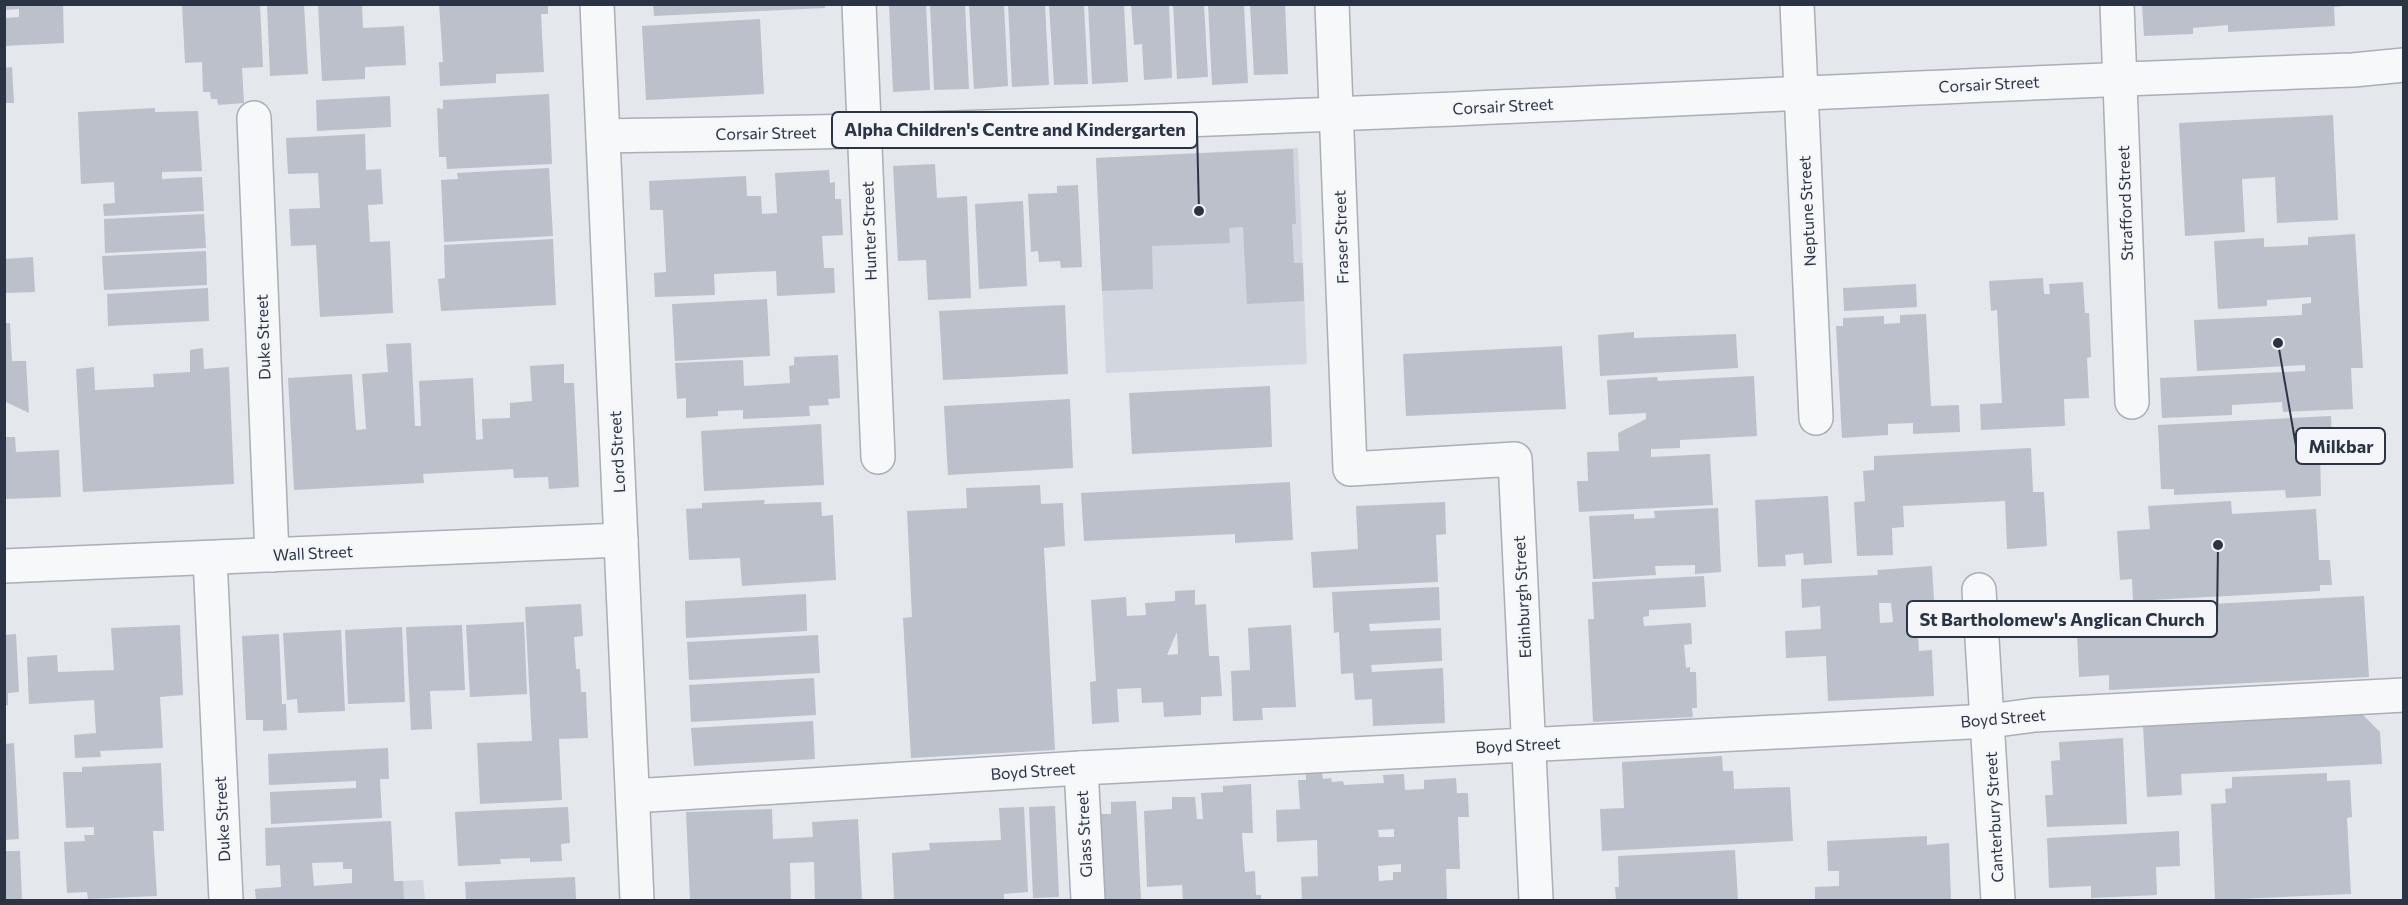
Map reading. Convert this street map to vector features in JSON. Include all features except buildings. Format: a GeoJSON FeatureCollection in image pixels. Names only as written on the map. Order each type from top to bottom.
{"type":"FeatureCollection","features":[{"type":"Feature","properties":{"kind":"street","name":"Lord Street"},"geometry":{"type":"LineString","coordinates":[[597,4],[637,900]]}},
{"type":"Feature","properties":{"kind":"street","name":"Hunter Street"},"geometry":{"type":"LineString","coordinates":[[859,4],[878,457]]}},
{"type":"Feature","properties":{"kind":"street","name":"Fraser Street"},"geometry":{"type":"LineString","coordinates":[[1332,4],[1350,469]]}},
{"type":"Feature","properties":{"kind":"street","name":"Neptune Street"},"geometry":{"type":"LineString","coordinates":[[1797,4],[1816,418]]}},
{"type":"Feature","properties":{"kind":"street","name":"Strafford Street"},"geometry":{"type":"LineString","coordinates":[[2117,4],[2132,402]]}},
{"type":"Feature","properties":{"kind":"street","name":"Corsair Street"},"geometry":{"type":"LineString","coordinates":[[603,136],[865,131],[1336,113],[2121,78],[2353,70],[2403,65]]}},
{"type":"Feature","properties":{"kind":"street","name":"Duke Street"},"geometry":{"type":"LineString","coordinates":[[254,118],[272,555]]}},
{"type":"Feature","properties":{"kind":"street","name":"Edinburgh Street"},"geometry":{"type":"LineString","coordinates":[[1350,469],[1515,459],[1536,900]]}},
{"type":"Feature","properties":{"kind":"street","name":"Wall Street"},"geometry":{"type":"LineString","coordinates":[[4,566],[621,540]]}},
{"type":"Feature","properties":{"kind":"street","name":"Duke Street"},"geometry":{"type":"LineString","coordinates":[[210,558],[225,900]]}},
{"type":"Feature","properties":{"kind":"street","name":"Canterbury Street"},"geometry":{"type":"LineString","coordinates":[[1979,590],[1989,721],[1998,900]]}},
{"type":"Feature","properties":{"kind":"street","name":"Boyd Street"},"geometry":{"type":"LineString","coordinates":[[633,796],[1081,768],[1989,721],[2034,715],[2403,695]]}},
{"type":"Feature","properties":{"kind":"street","name":"Glass Street"},"geometry":{"type":"LineString","coordinates":[[1081,768],[1088,900]]}},
{"type":"Feature","properties":{"kind":"shaded area"},"geometry":{"type":"Polygon","coordinates":[[[1298,148],[1307,364],[1106,373],[1096,158],[1298,148]]]}},
{"type":"Feature","properties":{"kind":"shaded area"},"geometry":{"type":"Polygon","coordinates":[[[423,880],[425,900],[256,900],[255,889],[423,880]]]}},
{"type":"Feature","properties":{"kind":"place","name":"Alpha Children's Centre and Kindergarten"},"geometry":{"type":"Point","coordinates":[1199,211]}},
{"type":"Feature","properties":{"kind":"place","name":"Milkbar"},"geometry":{"type":"Point","coordinates":[2278,343]}},
{"type":"Feature","properties":{"kind":"place","name":"St Bartholomew's Anglican Church"},"geometry":{"type":"Point","coordinates":[2218,545]}}]}
